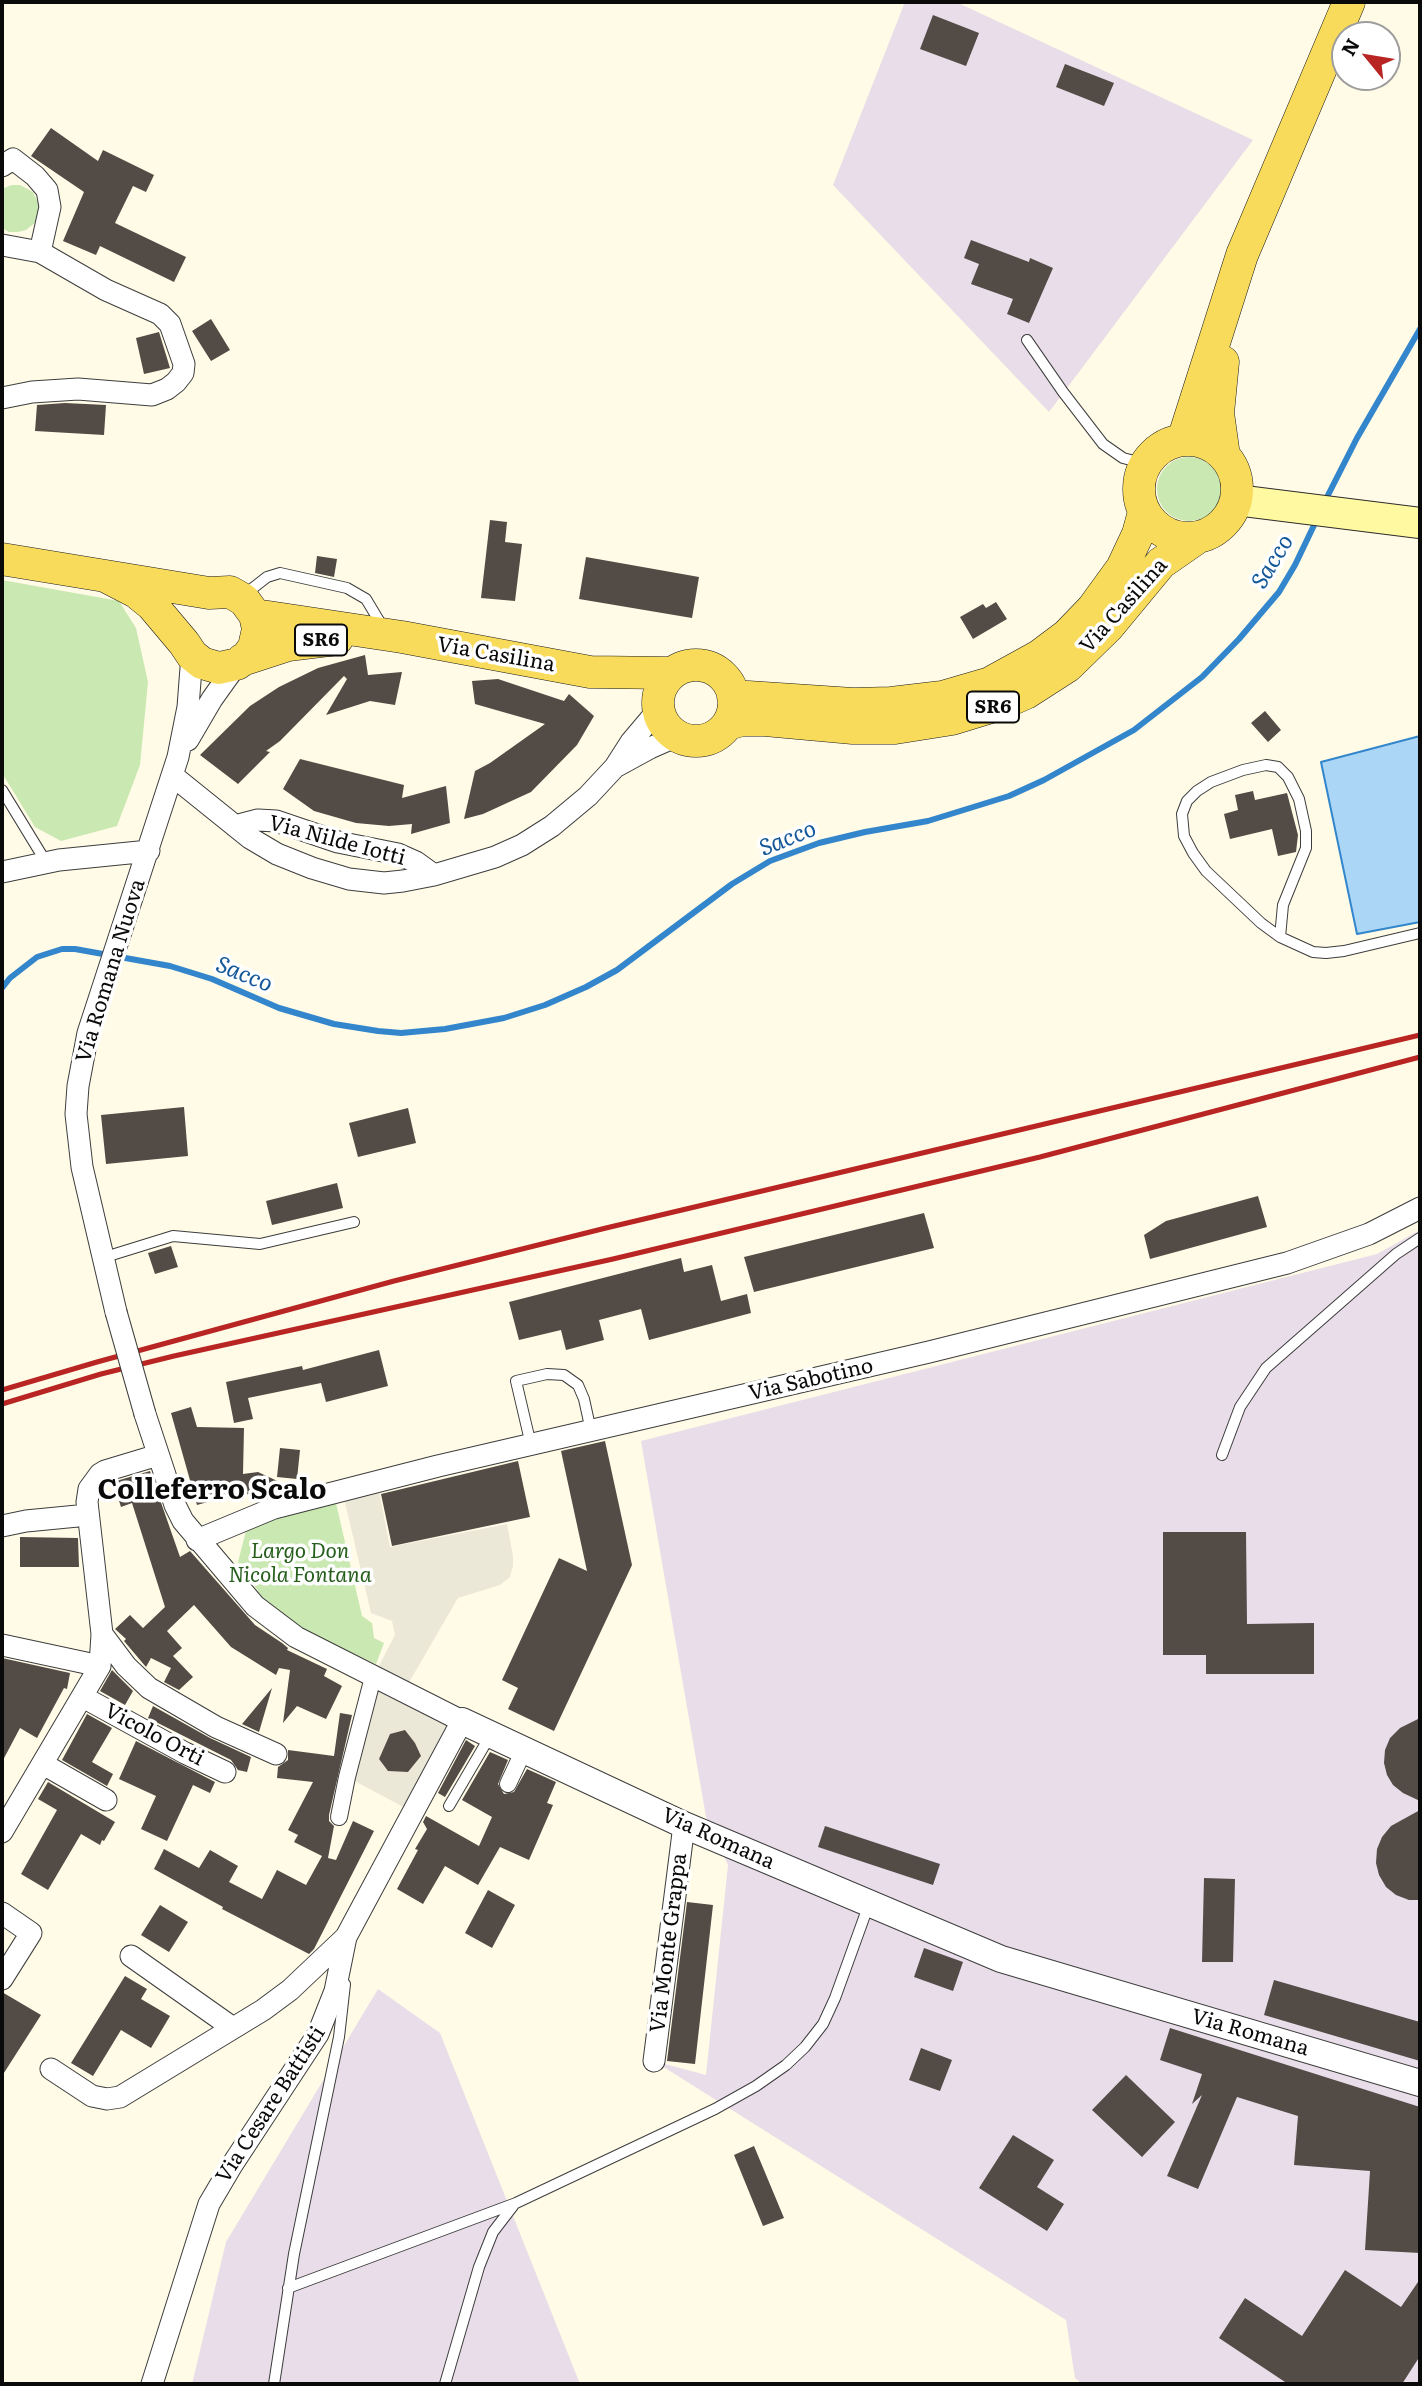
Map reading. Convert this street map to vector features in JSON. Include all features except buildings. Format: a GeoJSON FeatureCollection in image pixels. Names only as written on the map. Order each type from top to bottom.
{"type":"FeatureCollection","features":[{"type":"Feature","properties":{"kind":"main road"},"geometry":{"type":"LineString","coordinates":[[1183,440],[1237,268],[1349,2]]}},
{"type":"Feature","properties":{"kind":"main road"},"geometry":{"type":"LineString","coordinates":[[1224,456],[1218,413],[1222,369],[1279,169]]}},
{"type":"Feature","properties":{"kind":"main road"},"geometry":{"type":"LineString","coordinates":[[1183,440],[1198,441],[1213,447],[1224,456],[1233,469],[1237,485],[1236,500],[1222,525],[1197,538],[1181,538],[1166,534],[1153,525],[1144,512],[1139,496],[1139,480],[1146,464],[1162,448],[1183,440]]}},
{"type":"Feature","properties":{"kind":"main road"},"geometry":{"type":"LineString","coordinates":[[1236,500],[1420,523]]}},
{"type":"Feature","properties":{"kind":"main road","name":"Via Casilina"},"geometry":{"type":"LineString","coordinates":[[731,710],[891,704],[942,697],[990,683],[1039,656],[1067,635],[1087,615],[1122,568],[1138,534],[1144,512]]}},
{"type":"Feature","properties":{"kind":"main road","name":"Via Casilina"},"geometry":{"type":"LineString","coordinates":[[731,710],[742,720],[853,728],[895,727],[952,719],[1001,704],[1026,693],[1068,666],[1108,626],[1161,563],[1197,538]]}},
{"type":"Feature","properties":{"kind":"main road","name":"Via Casilina"},"geometry":{"type":"LineString","coordinates":[[2,559],[209,593],[224,591],[248,606],[590,672],[662,694]]}},
{"type":"Feature","properties":{"kind":"main road","name":"Via Casilina"},"geometry":{"type":"LineString","coordinates":[[107,577],[136,592],[152,605],[188,649],[210,667],[219,668],[275,649],[308,642],[395,636]]}},
{"type":"Feature","properties":{"kind":"main road"},"geometry":{"type":"LineString","coordinates":[[188,649],[182,628],[186,613],[196,600],[209,593]]}},
{"type":"Feature","properties":{"kind":"main road"},"geometry":{"type":"LineString","coordinates":[[240,662],[251,653],[258,629],[248,606]]}},
{"type":"Feature","properties":{"kind":"main road"},"geometry":{"type":"LineString","coordinates":[[680,738],[662,721],[662,694],[683,667],[696,664],[720,673],[729,683],[731,710]]}},
{"type":"Feature","properties":{"kind":"main road","name":"Via Casilina"},"geometry":{"type":"LineString","coordinates":[[680,738],[701,741],[711,738],[731,710]]}},
{"type":"Feature","properties":{"kind":"street"},"geometry":{"type":"LineString","coordinates":[[5,157],[41,181],[49,195],[49,215],[40,252]]}},
{"type":"Feature","properties":{"kind":"street"},"geometry":{"type":"LineString","coordinates":[[2,245],[40,252],[106,290],[160,314],[170,324],[184,364],[183,373],[172,386],[152,395],[78,389],[32,391],[2,398]]}},
{"type":"Feature","properties":{"kind":"street","name":"Via Romana Nuova"},"geometry":{"type":"LineString","coordinates":[[145,1414],[102,1258],[83,1174],[76,1114],[82,1059],[94,1014],[175,767],[188,707],[188,649]]}},
{"type":"Feature","properties":{"kind":"street","name":"Via Romana Nuova"},"geometry":{"type":"LineString","coordinates":[[175,767],[212,699],[240,662]]}},
{"type":"Feature","properties":{"kind":"street","name":"Via Nilde Iotti"},"geometry":{"type":"LineString","coordinates":[[175,767],[250,838],[277,854],[312,869],[349,879],[384,883],[435,876],[486,860],[533,838],[581,802],[615,768],[662,694]]}},
{"type":"Feature","properties":{"kind":"street","name":"Via Nilde Iotti"},"geometry":{"type":"LineString","coordinates":[[615,768],[650,748],[675,737],[680,738]]}},
{"type":"Feature","properties":{"kind":"street","name":"Via Nilde Iotti"},"geometry":{"type":"LineString","coordinates":[[235,825],[258,820],[276,821],[338,842],[398,854],[416,862],[435,876]]}},
{"type":"Feature","properties":{"kind":"street"},"geometry":{"type":"LineString","coordinates":[[2,872],[46,862],[149,851]]}},
{"type":"Feature","properties":{"kind":"street","name":"Via Sabotino"},"geometry":{"type":"LineString","coordinates":[[197,1540],[287,1505],[929,1352],[1302,1259],[1369,1234],[1420,1208]]}},
{"type":"Feature","properties":{"kind":"street","name":"Via Romana"},"geometry":{"type":"LineString","coordinates":[[145,1414],[175,1505],[197,1540],[243,1594],[275,1624],[307,1643],[462,1721],[684,1825],[1001,1959],[1420,2083]]}},
{"type":"Feature","properties":{"kind":"street"},"geometry":{"type":"LineString","coordinates":[[2,1832],[100,1666],[102,1634],[87,1495],[100,1474],[158,1455]]}},
{"type":"Feature","properties":{"kind":"street"},"geometry":{"type":"LineString","coordinates":[[2,1526],[26,1521],[88,1516]]}},
{"type":"Feature","properties":{"kind":"street"},"geometry":{"type":"LineString","coordinates":[[102,1634],[133,1674],[157,1693],[224,1731],[276,1754]]}},
{"type":"Feature","properties":{"kind":"street"},"geometry":{"type":"LineString","coordinates":[[2,1645],[100,1666]]}},
{"type":"Feature","properties":{"kind":"street"},"geometry":{"type":"LineString","coordinates":[[339,1817],[373,1677]]}},
{"type":"Feature","properties":{"kind":"street","name":"Vicolo Orti"},"geometry":{"type":"LineString","coordinates":[[83,1697],[225,1772]]}},
{"type":"Feature","properties":{"kind":"street","name":"Via Cesare Battisti"},"geometry":{"type":"LineString","coordinates":[[152,2384],[209,2204],[317,2034],[335,1991],[346,1937],[462,1721]]}},
{"type":"Feature","properties":{"kind":"street"},"geometry":{"type":"LineString","coordinates":[[508,1784],[524,1750]]}},
{"type":"Feature","properties":{"kind":"street"},"geometry":{"type":"LineString","coordinates":[[43,1764],[106,1800]]}},
{"type":"Feature","properties":{"kind":"street","name":"Via Monte Grappa"},"geometry":{"type":"LineString","coordinates":[[654,2061],[684,1825]]}},
{"type":"Feature","properties":{"kind":"street"},"geometry":{"type":"LineString","coordinates":[[2,1913],[31,1933],[2,1979]]}},
{"type":"Feature","properties":{"kind":"street"},"geometry":{"type":"LineString","coordinates":[[51,2069],[92,2096],[113,2099],[125,2095],[290,1990],[346,1937]]}},
{"type":"Feature","properties":{"kind":"street"},"geometry":{"type":"LineString","coordinates":[[131,1956],[233,2028]]}},
{"type":"Feature","properties":{"kind":"lane"},"geometry":{"type":"LineString","coordinates":[[1027,340],[1063,393],[1103,444],[1123,458],[1146,464]]}},
{"type":"Feature","properties":{"kind":"lane"},"geometry":{"type":"LineString","coordinates":[[248,606],[267,577],[280,573],[347,588],[360,595],[371,604],[395,636]]}},
{"type":"Feature","properties":{"kind":"lane"},"geometry":{"type":"LineString","coordinates":[[1280,937],[1283,905],[1306,848],[1306,831],[1299,799],[1288,777],[1278,767],[1266,765],[1243,770],[1203,786],[1187,801],[1182,821],[1188,845],[1206,871],[1250,914],[1280,937],[1306,950],[1325,953],[1420,933]]}},
{"type":"Feature","properties":{"kind":"lane"},"geometry":{"type":"LineString","coordinates":[[2,790],[46,862]]}},
{"type":"Feature","properties":{"kind":"lane"},"geometry":{"type":"LineString","coordinates":[[102,1258],[173,1236],[260,1244],[354,1222]]}},
{"type":"Feature","properties":{"kind":"lane"},"geometry":{"type":"LineString","coordinates":[[1222,1455],[1240,1407],[1266,1368],[1395,1254],[1420,1238]]}},
{"type":"Feature","properties":{"kind":"lane"},"geometry":{"type":"LineString","coordinates":[[531,1445],[516,1381],[547,1374],[564,1375],[578,1385],[591,1431]]}},
{"type":"Feature","properties":{"kind":"lane"},"geometry":{"type":"LineString","coordinates":[[450,1806],[491,1735]]}},
{"type":"Feature","properties":{"kind":"lane"},"geometry":{"type":"LineString","coordinates":[[288,2288],[516,2203],[756,2087],[786,2065],[815,2034],[829,2012],[869,1904]]}},
{"type":"Feature","properties":{"kind":"lane"},"geometry":{"type":"LineString","coordinates":[[274,2384],[288,2288],[339,2037],[344,2000],[346,1937]]}},
{"type":"Feature","properties":{"kind":"lane"},"geometry":{"type":"LineString","coordinates":[[445,2384],[468,2301],[488,2243],[504,2216],[516,2203]]}},
{"type":"Feature","properties":{"kind":"shaded area"},"geometry":{"type":"Polygon","coordinates":[[[905,2],[956,2],[1253,140],[1049,412],[833,185],[905,2]]]}},
{"type":"Feature","properties":{"kind":"shaded area"},"geometry":{"type":"Polygon","coordinates":[[[1420,1230],[1420,2384],[1082,2384],[1075,2378],[1066,2320],[654,2061],[706,2075],[728,1865],[706,1817],[641,1441],[1377,1254],[1420,1230]]]}},
{"type":"Feature","properties":{"kind":"shaded area"},"geometry":{"type":"Polygon","coordinates":[[[377,1481],[390,1547],[507,1524],[513,1556],[510,1577],[500,1585],[458,1598],[404,1691],[462,1721],[413,1812],[347,1777],[373,1677],[395,1635],[392,1621],[371,1613],[342,1490],[377,1481]],[[405,1730],[390,1734],[379,1759],[385,1767],[393,1771],[408,1772],[421,1756],[405,1730]]]}},
{"type":"Feature","properties":{"kind":"shaded area"},"geometry":{"type":"Polygon","coordinates":[[[378,1989],[440,2033],[580,2384],[192,2384],[226,2242],[378,1989]]]}},
{"type":"Feature","properties":{"kind":"green space"},"geometry":{"type":"Polygon","coordinates":[[[20,185],[33,192],[40,207],[35,223],[18,232],[9,232],[2,228],[2,189],[20,185]]]}},
{"type":"Feature","properties":{"kind":"green space"},"geometry":{"type":"Polygon","coordinates":[[[1183,457],[1195,457],[1212,466],[1219,477],[1219,501],[1212,512],[1195,521],[1183,521],[1171,516],[1162,507],[1157,495],[1157,483],[1162,471],[1171,462],[1183,457]]]}},
{"type":"Feature","properties":{"kind":"green space"},"geometry":{"type":"Polygon","coordinates":[[[2,580],[119,601],[136,628],[148,682],[140,765],[117,826],[61,841],[35,827],[2,773],[2,580]]]}},
{"type":"Feature","properties":{"kind":"green space","name":"Largo Don Nicola Fontana"},"geometry":{"type":"Polygon","coordinates":[[[336,1503],[362,1616],[372,1623],[374,1638],[384,1643],[376,1664],[297,1627],[264,1600],[238,1562],[247,1527],[336,1503]]]}},
{"type":"Feature","properties":{"kind":"water"},"geometry":{"type":"Polygon","coordinates":[[[1420,736],[1420,922],[1357,934],[1321,762],[1420,736]]]}},
{"type":"Feature","properties":{"kind":"waterway","name":"Sacco"},"geometry":{"type":"LineString","coordinates":[[1324,503],[1357,438],[1420,329]]}},
{"type":"Feature","properties":{"kind":"waterway","name":"Sacco"},"geometry":{"type":"LineString","coordinates":[[2,988],[10,978],[37,957],[62,949],[75,949],[170,966],[212,979],[279,1008],[334,1024],[378,1031],[401,1033],[445,1029],[504,1018],[545,1005],[617,970],[732,884],[770,861],[819,843],[928,821],[1009,796],[1044,780],[1134,730],[1202,677],[1239,639],[1279,592],[1317,519]]}},
{"type":"Feature","properties":{"kind":"railway"},"geometry":{"type":"LineString","coordinates":[[2,1390],[394,1281],[606,1228],[1420,1035]]}},
{"type":"Feature","properties":{"kind":"railway"},"geometry":{"type":"LineString","coordinates":[[2,1404],[101,1374],[174,1356],[613,1259],[1040,1157],[1420,1057]]}},
{"type":"Feature","properties":{"kind":"district","name":"Colleferro Scalo"},"geometry":{"type":"Point","coordinates":[212,1491]}}]}
